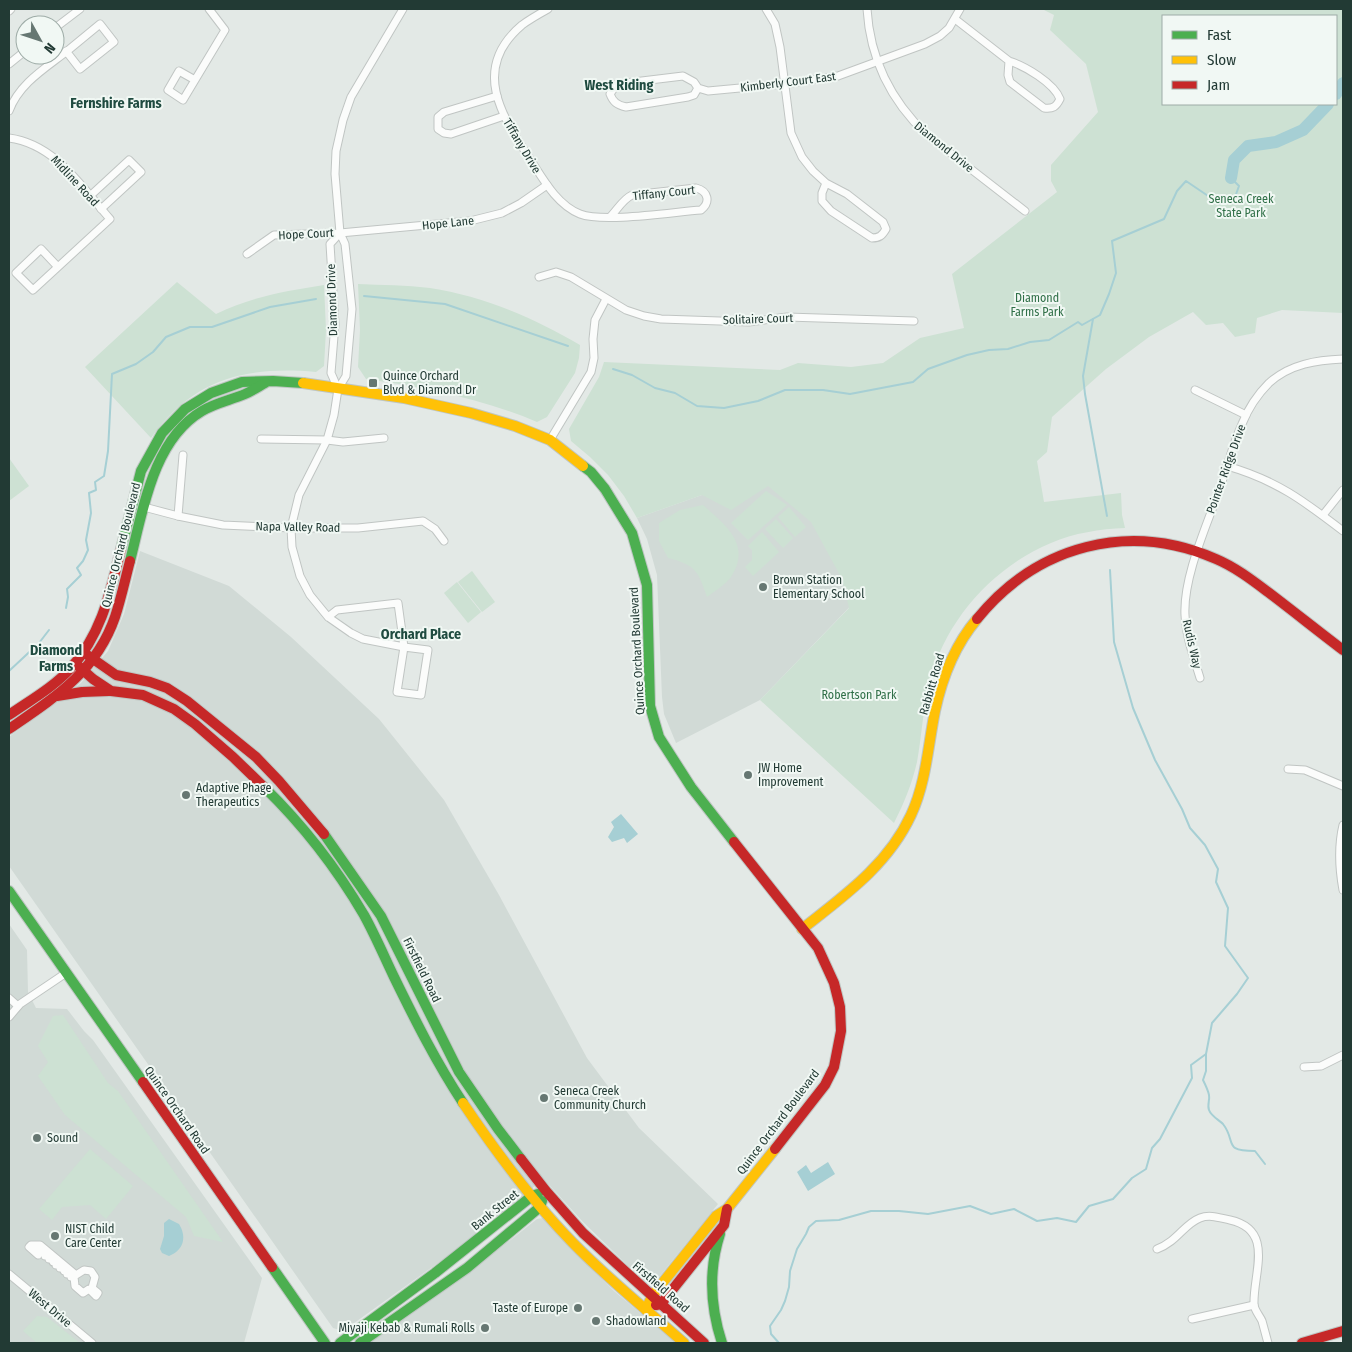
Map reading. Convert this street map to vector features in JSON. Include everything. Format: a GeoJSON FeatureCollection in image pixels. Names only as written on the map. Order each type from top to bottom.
{"type":"FeatureCollection","features":[{"type":"Feature","properties":{"kind":"street"},"geometry":{"type":"LineString","coordinates":[[65,20],[80,9]]}},
{"type":"Feature","properties":{"kind":"street"},"geometry":{"type":"LineString","coordinates":[[195,80],[225,30],[209,9]]}},
{"type":"Feature","properties":{"kind":"street","name":"Diamond Drive"},"geometry":{"type":"LineString","coordinates":[[338,389],[346,376],[352,309],[345,244],[340,232],[336,151],[343,120],[351,97],[403,9]]}},
{"type":"Feature","properties":{"kind":"street","name":"Tiffany Drive"},"geometry":{"type":"LineString","coordinates":[[547,185],[506,122],[494,89],[495,70],[507,41],[523,24],[548,9]]}},
{"type":"Feature","properties":{"kind":"street"},"geometry":{"type":"LineString","coordinates":[[766,9],[775,24],[791,133],[794,142],[802,157],[826,183],[847,194],[886,224],[883,235],[878,238],[872,238],[831,211],[822,201],[822,193],[826,183]]}},
{"type":"Feature","properties":{"kind":"street","name":"Diamond Drive"},"geometry":{"type":"LineString","coordinates":[[867,9],[868,28],[877,62],[896,99],[912,121],[927,135],[1025,211]]}},
{"type":"Feature","properties":{"kind":"street","name":"Kimberly Court East"},"geometry":{"type":"LineString","coordinates":[[698,88],[694,95],[688,97],[626,107],[613,101],[610,94],[617,84],[683,76],[694,82],[698,88],[708,91],[784,84],[838,76],[925,44],[940,36],[949,28],[960,9]]}},
{"type":"Feature","properties":{"kind":"street"},"geometry":{"type":"LineString","coordinates":[[955,19],[1009,61],[1019,64],[1051,86],[1060,99],[1056,106],[1050,109],[1044,108],[1010,82],[1008,75],[1009,61]]}},
{"type":"Feature","properties":{"kind":"street"},"geometry":{"type":"LineString","coordinates":[[9,111],[28,82],[66,51],[100,24],[114,42],[80,69],[66,51]]}},
{"type":"Feature","properties":{"kind":"street"},"geometry":{"type":"LineString","coordinates":[[496,96],[444,112],[438,117],[438,129],[444,133],[451,134],[504,116]]}},
{"type":"Feature","properties":{"kind":"street","name":"Midline Road"},"geometry":{"type":"LineString","coordinates":[[9,138],[41,147],[54,157],[110,219],[58,267]]}},
{"type":"Feature","properties":{"kind":"street"},"geometry":{"type":"LineString","coordinates":[[90,196],[129,160],[140,172],[101,209]]}},
{"type":"Feature","properties":{"kind":"street","name":"Hope Lane"},"geometry":{"type":"LineString","coordinates":[[340,232],[470,221],[502,213],[521,203],[547,185]]}},
{"type":"Feature","properties":{"kind":"street","name":"Tiffany Court"},"geometry":{"type":"LineString","coordinates":[[547,185],[557,197],[579,214],[589,216],[610,217],[701,210],[706,206],[708,199],[702,189],[696,188],[632,195],[626,198],[610,217]]}},
{"type":"Feature","properties":{"kind":"street","name":"Diamond Drive"},"geometry":{"type":"LineString","coordinates":[[338,389],[332,373],[335,324],[330,244],[340,232]]}},
{"type":"Feature","properties":{"kind":"street","name":"Hope Court"},"geometry":{"type":"LineString","coordinates":[[247,254],[274,235],[340,232]]}},
{"type":"Feature","properties":{"kind":"street"},"geometry":{"type":"LineString","coordinates":[[41,249],[58,267],[33,290],[16,272],[41,249]]}},
{"type":"Feature","properties":{"kind":"street","name":"Solitaire Court"},"geometry":{"type":"LineString","coordinates":[[539,277],[556,272],[571,277],[606,299],[635,313],[661,319],[749,322],[787,317],[914,321]]}},
{"type":"Feature","properties":{"kind":"street"},"geometry":{"type":"LineString","coordinates":[[550,440],[591,372],[594,358],[593,338],[595,320],[606,299]]}},
{"type":"Feature","properties":{"kind":"street","name":"Pointer Ridge Drive"},"geometry":{"type":"LineString","coordinates":[[1197,551],[1246,415],[1258,396],[1270,382],[1284,373],[1316,360],[1343,359]]}},
{"type":"Feature","properties":{"kind":"street","name":"Quince Orchard Boulevard"},"geometry":{"type":"LineString","coordinates":[[9,715],[53,684],[70,669],[94,635],[104,614],[141,471],[162,433],[178,416],[198,400],[242,382],[322,385],[404,398],[471,413],[515,426],[550,440],[590,472],[605,489],[632,534],[647,586],[650,706],[659,737],[691,787],[818,948],[826,961],[838,996],[841,1014],[841,1033],[834,1068],[825,1085],[727,1209],[716,1216],[652,1296],[646,1310]]}},
{"type":"Feature","properties":{"kind":"street","name":"Quince Orchard Boulevard"},"geometry":{"type":"LineString","coordinates":[[9,729],[56,696],[79,677],[101,646],[115,618],[152,475],[172,440],[179,431],[204,410],[244,394],[267,382]]}},
{"type":"Feature","properties":{"kind":"street"},"geometry":{"type":"LineString","coordinates":[[328,617],[337,610],[398,604],[404,647],[397,692],[421,695],[428,650],[404,647],[364,639],[328,617],[310,594],[300,576],[292,548],[291,528],[299,495],[327,440],[334,415],[338,389]]}},
{"type":"Feature","properties":{"kind":"street"},"geometry":{"type":"LineString","coordinates":[[1195,390],[1246,415]]}},
{"type":"Feature","properties":{"kind":"street"},"geometry":{"type":"LineString","coordinates":[[261,439],[343,442],[384,438]]}},
{"type":"Feature","properties":{"kind":"street"},"geometry":{"type":"LineString","coordinates":[[178,516],[183,455]]}},
{"type":"Feature","properties":{"kind":"street"},"geometry":{"type":"LineString","coordinates":[[1227,466],[1250,472],[1278,485],[1323,515],[1343,531]]}},
{"type":"Feature","properties":{"kind":"street"},"geometry":{"type":"LineString","coordinates":[[1323,515],[1343,490]]}},
{"type":"Feature","properties":{"kind":"street","name":"Napa Valley Road"},"geometry":{"type":"LineString","coordinates":[[144,507],[223,525],[358,528],[423,521],[435,529],[444,541]]}},
{"type":"Feature","properties":{"kind":"street","name":"Rabbitt Road"},"geometry":{"type":"LineString","coordinates":[[802,929],[868,876],[902,833],[917,803],[924,781],[938,701],[946,671],[955,650],[968,629],[990,601],[1018,577],[1043,562],[1066,552],[1101,543],[1149,541],[1174,544],[1217,559],[1242,572],[1343,650]]}},
{"type":"Feature","properties":{"kind":"street","name":"Rudis Way"},"geometry":{"type":"LineString","coordinates":[[1197,551],[1187,587],[1185,615],[1188,636],[1200,678]]}},
{"type":"Feature","properties":{"kind":"street","name":"Firstfield Road"},"geometry":{"type":"LineString","coordinates":[[83,652],[116,675],[150,682],[167,688],[198,709],[256,757],[322,831],[381,916],[464,1080],[498,1129],[546,1192],[583,1233],[704,1343]]}},
{"type":"Feature","properties":{"kind":"street"},"geometry":{"type":"LineString","coordinates":[[75,663],[93,679],[111,690]]}},
{"type":"Feature","properties":{"kind":"street"},"geometry":{"type":"LineString","coordinates":[[56,696],[111,690],[143,695],[158,700],[201,729],[247,770],[285,808],[324,855],[371,927],[416,1022],[447,1078],[487,1139],[540,1206],[591,1261],[684,1343]]}},
{"type":"Feature","properties":{"kind":"street"},"geometry":{"type":"LineString","coordinates":[[1288,769],[1305,770],[1343,786]]}},
{"type":"Feature","properties":{"kind":"street"},"geometry":{"type":"LineString","coordinates":[[1343,825],[1340,837],[1339,863],[1343,890]]}},
{"type":"Feature","properties":{"kind":"street","name":"Quince Orchard Road"},"geometry":{"type":"LineString","coordinates":[[9,891],[325,1343]]}},
{"type":"Feature","properties":{"kind":"street"},"geometry":{"type":"LineString","coordinates":[[9,1016],[18,1006],[66,973]]}},
{"type":"Feature","properties":{"kind":"street"},"geometry":{"type":"LineString","coordinates":[[9,998],[18,1006]]}},
{"type":"Feature","properties":{"kind":"street"},"geometry":{"type":"LineString","coordinates":[[1304,1067],[1321,1066],[1343,1055]]}},
{"type":"Feature","properties":{"kind":"street","name":"Bank Street"},"geometry":{"type":"LineString","coordinates":[[340,1343],[479,1240],[532,1196],[546,1192]]}},
{"type":"Feature","properties":{"kind":"street","name":"Bank Street"},"geometry":{"type":"LineString","coordinates":[[360,1343],[467,1268],[540,1206],[546,1192]]}},
{"type":"Feature","properties":{"kind":"street","name":"Quince Orchard Boulevard"},"geometry":{"type":"LineString","coordinates":[[646,1310],[661,1304],[724,1225],[727,1209]]}},
{"type":"Feature","properties":{"kind":"street"},"geometry":{"type":"LineString","coordinates":[[1157,1249],[1167,1245],[1194,1220],[1202,1217],[1214,1216],[1243,1225],[1255,1236],[1259,1250],[1254,1305],[1268,1343]]}},
{"type":"Feature","properties":{"kind":"street"},"geometry":{"type":"LineString","coordinates":[[722,1343],[716,1326],[711,1286],[714,1252],[724,1225]]}},
{"type":"Feature","properties":{"kind":"street"},"geometry":{"type":"LineString","coordinates":[[40,1244],[76,1275],[84,1270],[91,1271],[94,1277],[91,1287],[98,1294],[96,1296],[89,1289],[86,1293],[83,1293],[75,1286],[74,1276],[71,1277],[70,1274],[67,1274],[67,1270],[64,1271],[63,1268],[60,1268],[60,1264],[56,1265],[56,1262],[49,1259],[49,1256],[45,1256],[42,1250],[39,1250],[38,1255],[29,1247],[40,1244]]}},
{"type":"Feature","properties":{"kind":"street","name":"West Drive"},"geometry":{"type":"LineString","coordinates":[[9,1274],[92,1343]]}},
{"type":"Feature","properties":{"kind":"street"},"geometry":{"type":"LineString","coordinates":[[1192,1319],[1254,1305]]}},
{"type":"Feature","properties":{"kind":"street"},"geometry":{"type":"LineString","coordinates":[[1302,1343],[1343,1331]]}},
{"type":"Feature","properties":{"kind":"shaded area","name":"Brown Station Elementary School"},"geometry":{"type":"Polygon","coordinates":[[[922,417],[964,488],[760,700],[676,743],[664,714],[662,697],[657,575],[647,539],[637,518],[922,417]]]}},
{"type":"Feature","properties":{"kind":"shaded area"},"geometry":{"type":"Polygon","coordinates":[[[140,551],[229,586],[291,637],[379,719],[444,800],[499,895],[587,1058],[639,1128],[718,1204],[655,1282],[647,1284],[583,1222],[543,1178],[523,1197],[456,1250],[343,1331],[333,1328],[9,866],[9,737],[81,683],[108,651],[124,614],[140,551]]]}},
{"type":"Feature","properties":{"kind":"shaded area"},"geometry":{"type":"Polygon","coordinates":[[[9,924],[27,950],[28,992],[36,1008],[67,1009],[93,1040],[262,1278],[244,1343],[9,1343],[9,924]]]}},
{"type":"Feature","properties":{"kind":"shaded area"},"geometry":{"type":"Polygon","coordinates":[[[543,1218],[614,1291],[676,1343],[370,1343],[456,1283],[537,1219],[543,1218]]]}},
{"type":"Feature","properties":{"kind":"green space"},"geometry":{"type":"Polygon","coordinates":[[[1042,9],[1343,9],[1343,313],[1282,310],[1257,318],[1255,333],[1235,337],[1223,323],[1206,325],[1193,312],[1149,337],[1106,369],[1052,417],[1047,452],[1037,461],[1044,502],[1121,493],[1122,515],[1125,528],[1078,534],[1051,543],[1030,553],[991,581],[960,617],[937,658],[926,700],[915,770],[894,823],[760,700],[849,608],[842,579],[811,522],[768,486],[731,510],[702,495],[637,518],[624,496],[608,475],[571,441],[569,429],[599,377],[604,362],[780,370],[798,363],[851,367],[883,363],[920,338],[964,328],[952,274],[1057,192],[1051,181],[1051,165],[1098,112],[1086,64],[1050,30],[1054,15],[1042,9]]]}},
{"type":"Feature","properties":{"kind":"green space"},"geometry":{"type":"Polygon","coordinates":[[[177,282],[216,314],[255,299],[324,285],[326,330],[324,366],[316,372],[267,371],[244,374],[223,380],[204,389],[185,402],[151,438],[85,367],[177,282]]]}},
{"type":"Feature","properties":{"kind":"green space"},"geometry":{"type":"Polygon","coordinates":[[[358,284],[430,288],[469,296],[508,309],[580,345],[575,373],[547,417],[537,422],[474,400],[366,379],[358,367],[360,330],[358,284]]]}},
{"type":"Feature","properties":{"kind":"green space"},"geometry":{"type":"Polygon","coordinates":[[[9,458],[29,486],[9,501],[9,458]]]}},
{"type":"Feature","properties":{"kind":"green space"},"geometry":{"type":"Polygon","coordinates":[[[766,491],[787,505],[748,540],[731,523],[766,491]]]}},
{"type":"Feature","properties":{"kind":"green space"},"geometry":{"type":"Polygon","coordinates":[[[703,505],[720,520],[733,536],[739,555],[737,565],[731,577],[707,597],[695,570],[685,563],[668,558],[659,541],[659,523],[680,510],[703,505]]]}},
{"type":"Feature","properties":{"kind":"green space"},"geometry":{"type":"Polygon","coordinates":[[[789,507],[806,527],[795,537],[778,517],[789,507]]]}},
{"type":"Feature","properties":{"kind":"green space"},"geometry":{"type":"Polygon","coordinates":[[[776,519],[793,538],[783,548],[765,529],[776,519]]]}},
{"type":"Feature","properties":{"kind":"green space"},"geometry":{"type":"Polygon","coordinates":[[[762,532],[779,552],[753,576],[745,567],[752,560],[752,550],[748,546],[762,532]]]}},
{"type":"Feature","properties":{"kind":"green space"},"geometry":{"type":"Polygon","coordinates":[[[472,571],[495,602],[482,612],[458,582],[472,571]]]}},
{"type":"Feature","properties":{"kind":"green space"},"geometry":{"type":"Polygon","coordinates":[[[457,582],[481,612],[468,623],[444,593],[457,582]]]}},
{"type":"Feature","properties":{"kind":"green space"},"geometry":{"type":"Polygon","coordinates":[[[63,1015],[108,1083],[118,1091],[223,1242],[194,1236],[186,1217],[65,1115],[38,1076],[48,1062],[38,1046],[53,1016],[63,1015]]]}},
{"type":"Feature","properties":{"kind":"green space"},"geometry":{"type":"Polygon","coordinates":[[[90,1149],[133,1186],[106,1219],[90,1205],[62,1207],[52,1220],[39,1209],[90,1149]]]}},
{"type":"Feature","properties":{"kind":"green space"},"geometry":{"type":"Polygon","coordinates":[[[37,1316],[47,1317],[80,1343],[37,1343],[23,1331],[37,1316]]]}},
{"type":"Feature","properties":{"kind":"water"},"geometry":{"type":"Polygon","coordinates":[[[621,814],[638,834],[627,843],[624,838],[612,842],[608,837],[614,827],[611,822],[621,814]]]}},
{"type":"Feature","properties":{"kind":"water"},"geometry":{"type":"Polygon","coordinates":[[[828,1162],[835,1174],[808,1191],[797,1172],[806,1165],[811,1173],[828,1162]]]}},
{"type":"Feature","properties":{"kind":"water"},"geometry":{"type":"Polygon","coordinates":[[[169,1219],[179,1224],[183,1234],[183,1243],[178,1250],[169,1256],[162,1253],[160,1249],[164,1236],[164,1223],[169,1219]]]}},
{"type":"Feature","properties":{"kind":"waterway"},"geometry":{"type":"LineString","coordinates":[[1337,92],[1343,83]]}},
{"type":"Feature","properties":{"kind":"waterway"},"geometry":{"type":"LineString","coordinates":[[1231,178],[1234,160],[1248,146],[1276,142],[1303,130],[1327,105]]}},
{"type":"Feature","properties":{"kind":"waterway"},"geometry":{"type":"LineString","coordinates":[[613,369],[632,375],[655,388],[675,393],[697,406],[724,408],[758,401],[785,390],[823,390],[850,394],[913,382],[928,369],[967,355],[1049,340],[1078,322],[1082,325],[1100,315],[1116,273],[1112,241],[1164,219],[1177,191],[1186,181],[1220,204],[1235,197],[1239,186],[1231,178]]}},
{"type":"Feature","properties":{"kind":"waterway"},"geometry":{"type":"LineString","coordinates":[[364,296],[445,304],[568,346]]}},
{"type":"Feature","properties":{"kind":"waterway"},"geometry":{"type":"LineString","coordinates":[[66,608],[67,589],[81,575],[77,568],[88,550],[86,540],[91,513],[89,493],[96,490],[95,482],[104,476],[108,451],[112,374],[136,364],[153,352],[166,337],[190,327],[212,327],[270,307],[316,299]]}},
{"type":"Feature","properties":{"kind":"waterway"},"geometry":{"type":"LineString","coordinates":[[1093,319],[1083,376],[1107,516]]}},
{"type":"Feature","properties":{"kind":"waterway"},"geometry":{"type":"LineString","coordinates":[[779,1343],[771,1334],[770,1326],[785,1301],[789,1287],[790,1271],[797,1249],[809,1227],[816,1221],[839,1220],[871,1211],[928,1214],[970,1206],[991,1214],[1014,1209],[1037,1221],[1057,1218],[1076,1222],[1089,1206],[1113,1199],[1132,1178],[1146,1169],[1152,1148],[1160,1139],[1192,1078],[1191,1065],[1206,1054],[1212,1023],[1248,978],[1225,946],[1228,908],[1216,882],[1218,869],[1205,845],[1190,828],[1182,809],[1155,760],[1133,708],[1114,642],[1110,570]]}},
{"type":"Feature","properties":{"kind":"waterway"},"geometry":{"type":"LineString","coordinates":[[9,671],[39,643],[49,630]]}},
{"type":"Feature","properties":{"kind":"waterway"},"geometry":{"type":"LineString","coordinates":[[1206,1054],[1206,1071],[1203,1080],[1209,1095],[1208,1106],[1210,1112],[1223,1124],[1234,1147],[1245,1151],[1255,1151],[1265,1164]]}},
{"type":"Feature","properties":{"kind":"traffic: fast"},"geometry":{"type":"LineString","coordinates":[[121,549],[141,471],[162,433],[185,409],[211,393],[242,382],[273,381],[303,383]]}},
{"type":"Feature","properties":{"kind":"traffic: fast"},"geometry":{"type":"LineString","coordinates":[[130,561],[153,478],[161,458],[172,440],[185,424],[202,411],[245,394],[265,383]]}},
{"type":"Feature","properties":{"kind":"traffic: fast"},"geometry":{"type":"LineString","coordinates":[[583,466],[591,472],[605,489],[632,533],[647,585],[650,706],[659,737],[691,787],[734,842]]}},
{"type":"Feature","properties":{"kind":"traffic: fast"},"geometry":{"type":"LineString","coordinates":[[264,787],[331,864],[354,898],[372,930],[426,1041],[463,1103]]}},
{"type":"Feature","properties":{"kind":"traffic: fast"},"geometry":{"type":"LineString","coordinates":[[324,834],[381,916],[459,1072],[521,1159]]}},
{"type":"Feature","properties":{"kind":"traffic: fast"},"geometry":{"type":"LineString","coordinates":[[9,891],[143,1082]]}},
{"type":"Feature","properties":{"kind":"traffic: fast"},"geometry":{"type":"LineString","coordinates":[[340,1343],[435,1273],[532,1196],[538,1194]]}},
{"type":"Feature","properties":{"kind":"traffic: fast"},"geometry":{"type":"LineString","coordinates":[[360,1343],[467,1268],[540,1207],[542,1201]]}},
{"type":"Feature","properties":{"kind":"traffic: fast"},"geometry":{"type":"LineString","coordinates":[[720,1234],[714,1261],[712,1288],[715,1316],[722,1343]]}},
{"type":"Feature","properties":{"kind":"traffic: fast"},"geometry":{"type":"LineString","coordinates":[[272,1267],[325,1343]]}},
{"type":"Feature","properties":{"kind":"traffic: slow"},"geometry":{"type":"LineString","coordinates":[[303,383],[404,398],[471,413],[515,426],[550,440],[583,466]]}},
{"type":"Feature","properties":{"kind":"traffic: slow"},"geometry":{"type":"LineString","coordinates":[[802,929],[864,878],[890,849],[901,833],[911,815],[920,790],[941,686],[950,662],[962,640],[977,619]]}},
{"type":"Feature","properties":{"kind":"traffic: slow"},"geometry":{"type":"LineString","coordinates":[[463,1103],[515,1176],[558,1227],[600,1269],[684,1343]]}},
{"type":"Feature","properties":{"kind":"traffic: slow"},"geometry":{"type":"LineString","coordinates":[[646,1310],[652,1296],[716,1216],[727,1209],[775,1149]]}},
{"type":"Feature","properties":{"kind":"traffic: jam"},"geometry":{"type":"LineString","coordinates":[[977,619],[1001,594],[1027,573],[1056,557],[1086,547],[1118,542],[1150,542],[1183,548],[1216,559],[1230,566],[1262,587],[1343,650]]}},
{"type":"Feature","properties":{"kind":"traffic: jam"},"geometry":{"type":"LineString","coordinates":[[9,715],[57,681],[82,655],[98,627],[121,549]]}},
{"type":"Feature","properties":{"kind":"traffic: jam"},"geometry":{"type":"LineString","coordinates":[[9,729],[72,682],[97,653],[115,617],[130,561]]}},
{"type":"Feature","properties":{"kind":"traffic: jam"},"geometry":{"type":"LineString","coordinates":[[83,652],[116,675],[150,682],[167,688],[187,701],[256,757],[324,834]]}},
{"type":"Feature","properties":{"kind":"traffic: jam"},"geometry":{"type":"LineString","coordinates":[[75,663],[93,679],[111,691],[143,695],[174,709],[195,724],[264,787]]}},
{"type":"Feature","properties":{"kind":"traffic: jam"},"geometry":{"type":"LineString","coordinates":[[57,696],[82,692],[109,691]]}},
{"type":"Feature","properties":{"kind":"traffic: jam"},"geometry":{"type":"LineString","coordinates":[[734,842],[818,948],[834,983],[840,1007],[841,1031],[834,1067],[825,1085],[775,1149]]}},
{"type":"Feature","properties":{"kind":"traffic: jam"},"geometry":{"type":"LineString","coordinates":[[143,1082],[272,1267]]}},
{"type":"Feature","properties":{"kind":"traffic: jam"},"geometry":{"type":"LineString","coordinates":[[521,1159],[583,1233],[704,1343]]}},
{"type":"Feature","properties":{"kind":"traffic: jam"},"geometry":{"type":"LineString","coordinates":[[656,1305],[661,1304],[724,1225],[727,1209]]}},
{"type":"Feature","properties":{"kind":"traffic: jam"},"geometry":{"type":"LineString","coordinates":[[1302,1343],[1343,1331]]}},
{"type":"Feature","properties":{"kind":"place","name":"Quince Orchard Blvd & Diamond Dr"},"geometry":{"type":"Point","coordinates":[373,383]}},
{"type":"Feature","properties":{"kind":"place","name":"Brown Station Elementary School"},"geometry":{"type":"Point","coordinates":[763,587]}},
{"type":"Feature","properties":{"kind":"place","name":"JW Home Improvement"},"geometry":{"type":"Point","coordinates":[748,775]}},
{"type":"Feature","properties":{"kind":"place","name":"Adaptive Phage Therapeutics"},"geometry":{"type":"Point","coordinates":[186,795]}},
{"type":"Feature","properties":{"kind":"place","name":"Seneca Creek Community Church"},"geometry":{"type":"Point","coordinates":[544,1098]}},
{"type":"Feature","properties":{"kind":"place","name":"Sound"},"geometry":{"type":"Point","coordinates":[37,1138]}},
{"type":"Feature","properties":{"kind":"place","name":"NIST Child Care Center"},"geometry":{"type":"Point","coordinates":[55,1236]}},
{"type":"Feature","properties":{"kind":"place","name":"Taste of Europe"},"geometry":{"type":"Point","coordinates":[578,1308]}},
{"type":"Feature","properties":{"kind":"place","name":"Shadowland"},"geometry":{"type":"Point","coordinates":[596,1321]}},
{"type":"Feature","properties":{"kind":"place","name":"Miyaji Kebab & Rumali Rolls"},"geometry":{"type":"Point","coordinates":[485,1328]}},
{"type":"Feature","properties":{"kind":"district","name":"West Riding"},"geometry":{"type":"Point","coordinates":[619,85]}},
{"type":"Feature","properties":{"kind":"district","name":"Fernshire Farms"},"geometry":{"type":"Point","coordinates":[116,103]}},
{"type":"Feature","properties":{"kind":"district","name":"Orchard Place"},"geometry":{"type":"Point","coordinates":[421,634]}},
{"type":"Feature","properties":{"kind":"district","name":"Diamond Farms"},"geometry":{"type":"Point","coordinates":[56,658]}},
{"type":"Feature","properties":{"kind":"park label","name":"Seneca Creek State Park"},"geometry":{"type":"Point","coordinates":[1241,206]}},
{"type":"Feature","properties":{"kind":"park label","name":"Diamond Farms Park"},"geometry":{"type":"Point","coordinates":[1037,305]}},
{"type":"Feature","properties":{"kind":"park label","name":"Robertson Park"},"geometry":{"type":"Point","coordinates":[859,695]}}]}
